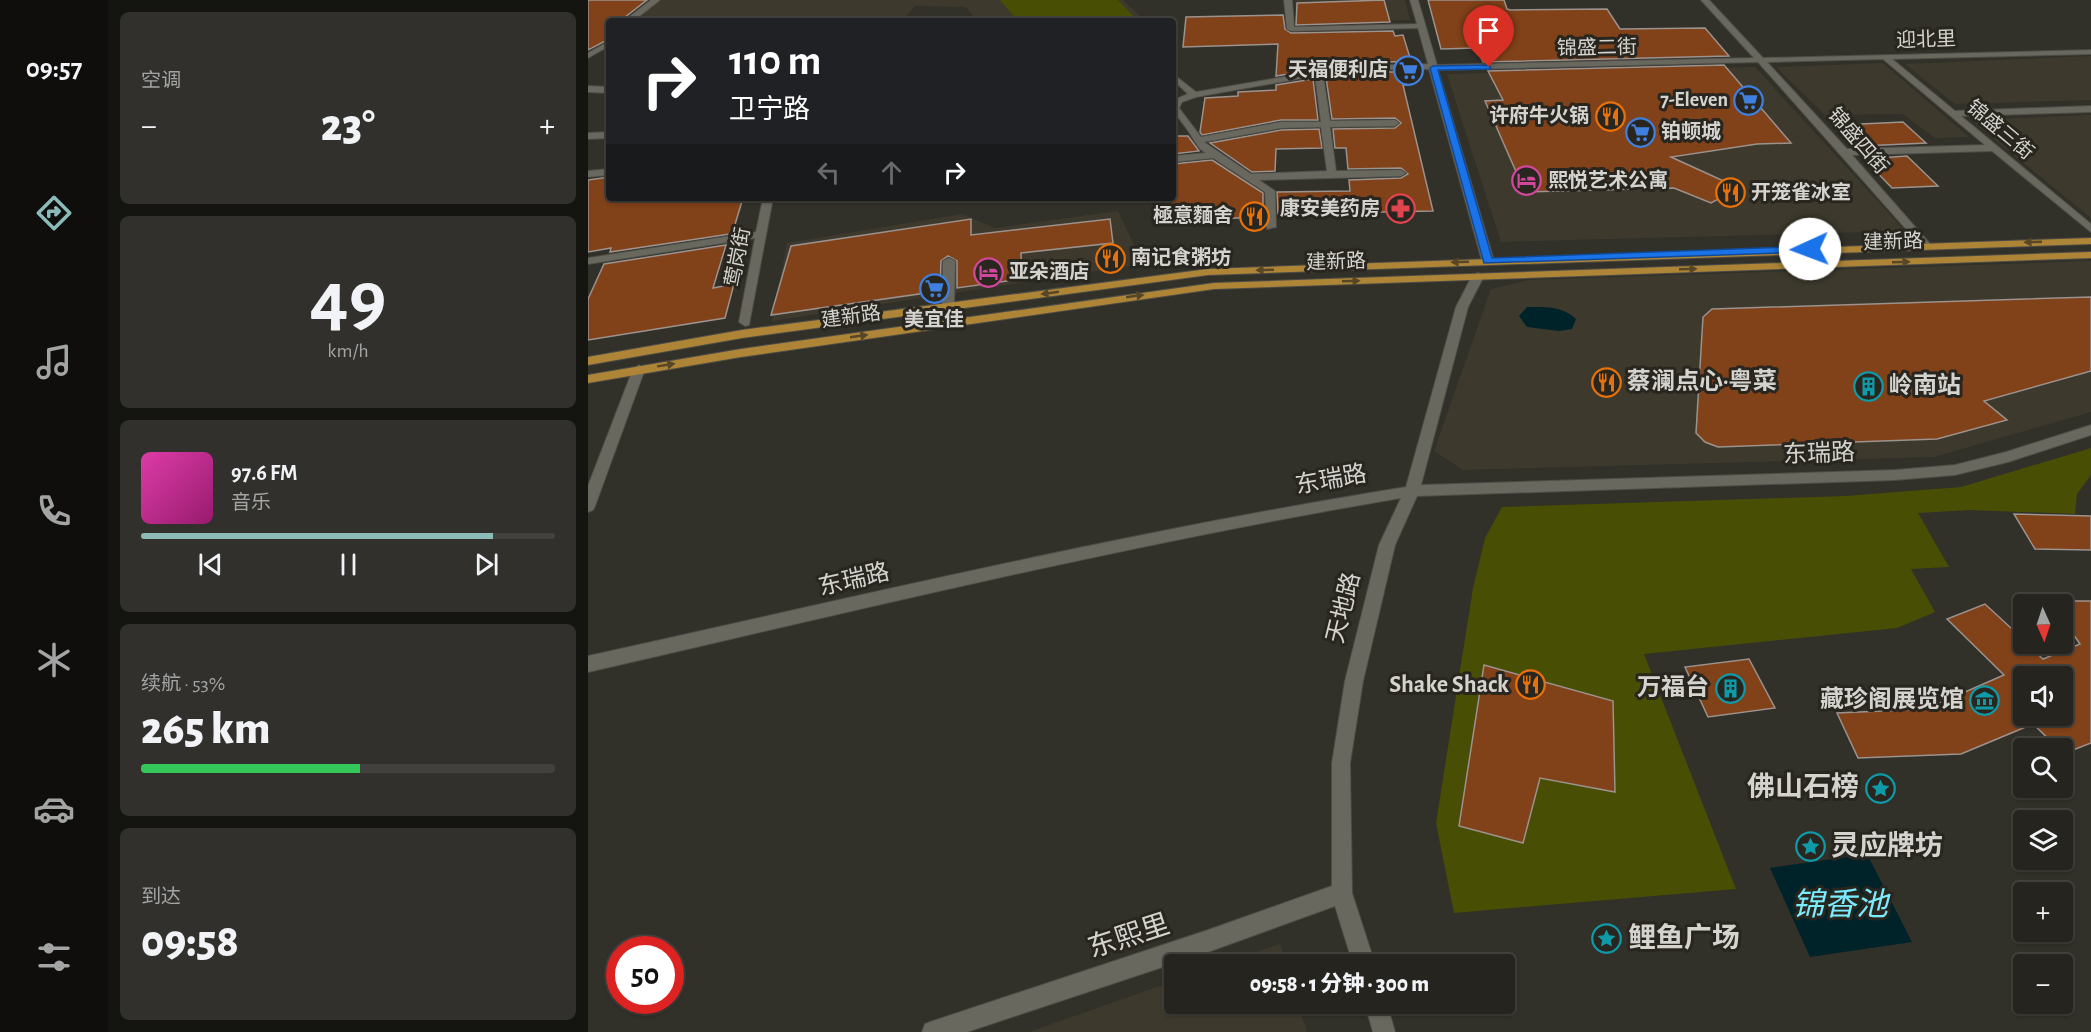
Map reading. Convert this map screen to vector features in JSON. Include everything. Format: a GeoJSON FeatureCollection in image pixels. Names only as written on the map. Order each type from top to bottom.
{"type":"FeatureCollection","features":[{"type":"Feature","properties":{"kind":"main road","name":"建新路"},"geometry":{"type":"LineString","coordinates":[[588,360],[742,334],[1208,272],[2091,241]]}},
{"type":"Feature","properties":{"kind":"main road","name":"建新路"},"geometry":{"type":"LineString","coordinates":[[588,379],[639,369],[1214,286],[2091,255]]}},
{"type":"Feature","properties":{"kind":"street"},"geometry":{"type":"LineString","coordinates":[[632,18],[656,0]]}},
{"type":"Feature","properties":{"kind":"street"},"geometry":{"type":"LineString","coordinates":[[1288,0],[1291,29],[1421,26]]}},
{"type":"Feature","properties":{"kind":"street"},"geometry":{"type":"LineString","coordinates":[[1414,0],[1488,261]]}},
{"type":"Feature","properties":{"kind":"street","name":"锦盛四街"},"geometry":{"type":"LineString","coordinates":[[1705,0],[1926,245]]}},
{"type":"Feature","properties":{"kind":"street"},"geometry":{"type":"LineString","coordinates":[[588,56],[606,45]]}},
{"type":"Feature","properties":{"kind":"street","name":"迎北里"},"geometry":{"type":"LineString","coordinates":[[1762,62],[2091,52]]}},
{"type":"Feature","properties":{"kind":"street","name":"锦盛三街"},"geometry":{"type":"LineString","coordinates":[[1886,58],[2091,229]]}},
{"type":"Feature","properties":{"kind":"street","name":"锦盛二街"},"geometry":{"type":"LineString","coordinates":[[1194,94],[1347,68],[1762,62]]}},
{"type":"Feature","properties":{"kind":"street"},"geometry":{"type":"LineString","coordinates":[[1319,73],[1332,174]]}},
{"type":"Feature","properties":{"kind":"street"},"geometry":{"type":"LineString","coordinates":[[1176,80],[1194,94]]}},
{"type":"Feature","properties":{"kind":"street"},"geometry":{"type":"LineString","coordinates":[[588,89],[606,90]]}},
{"type":"Feature","properties":{"kind":"street"},"geometry":{"type":"LineString","coordinates":[[1176,105],[1179,100],[1194,94]]}},
{"type":"Feature","properties":{"kind":"street"},"geometry":{"type":"LineString","coordinates":[[1953,114],[2091,109]]}},
{"type":"Feature","properties":{"kind":"street"},"geometry":{"type":"LineString","coordinates":[[1176,114],[1203,147],[1270,191],[1270,227]]}},
{"type":"Feature","properties":{"kind":"street"},"geometry":{"type":"LineString","coordinates":[[1198,140],[1281,125],[1395,123]]}},
{"type":"Feature","properties":{"kind":"street"},"geometry":{"type":"LineString","coordinates":[[588,136],[606,135]]}},
{"type":"Feature","properties":{"kind":"street"},"geometry":{"type":"LineString","coordinates":[[1844,152],[1994,148]]}},
{"type":"Feature","properties":{"kind":"street"},"geometry":{"type":"LineString","coordinates":[[1176,159],[1215,155]]}},
{"type":"Feature","properties":{"kind":"street"},"geometry":{"type":"LineString","coordinates":[[588,174],[606,172]]}},
{"type":"Feature","properties":{"kind":"street"},"geometry":{"type":"LineString","coordinates":[[1248,177],[1401,173]]}},
{"type":"Feature","properties":{"kind":"street","name":"莺岗街"},"geometry":{"type":"LineString","coordinates":[[744,322],[767,201]]}},
{"type":"Feature","properties":{"kind":"street"},"geometry":{"type":"LineString","coordinates":[[588,261],[761,234]]}},
{"type":"Feature","properties":{"kind":"street"},"geometry":{"type":"LineString","coordinates":[[948,307],[949,261]]}},
{"type":"Feature","properties":{"kind":"street","name":"天地路"},"geometry":{"type":"LineString","coordinates":[[1361,954],[1342,893],[1341,763],[1354,681],[1387,544],[1412,491],[1462,307],[1478,276]]}},
{"type":"Feature","properties":{"kind":"street"},"geometry":{"type":"LineString","coordinates":[[588,506],[639,369]]}},
{"type":"Feature","properties":{"kind":"street","name":"东瑞路"},"geometry":{"type":"LineString","coordinates":[[588,664],[1303,508],[1412,491],[1895,476],[1955,470],[2008,457],[2091,430]]}},
{"type":"Feature","properties":{"kind":"street","name":"东熙里"},"geometry":{"type":"LineString","coordinates":[[933,1032],[1208,941],[1342,893]]}},
{"type":"Feature","properties":{"kind":"street"},"geometry":{"type":"LineString","coordinates":[[1379,1014],[1384,1032]]}},
{"type":"Feature","properties":{"kind":"shaded area"},"geometry":{"type":"Polygon","coordinates":[[[661,0],[1123,0],[1142,18],[975,18],[966,7],[915,6],[905,18],[636,18],[661,0]]]}},
{"type":"Feature","properties":{"kind":"shaded area"},"geometry":{"type":"Polygon","coordinates":[[[1295,0],[1405,0],[1410,20],[1297,22],[1295,0]]]}},
{"type":"Feature","properties":{"kind":"shaded area"},"geometry":{"type":"Polygon","coordinates":[[[2091,56],[2091,100],[1955,104],[1905,64],[2091,56]]]}},
{"type":"Feature","properties":{"kind":"shaded area"},"geometry":{"type":"Polygon","coordinates":[[[1883,63],[1969,137],[1935,138],[1903,114],[1825,115],[1776,67],[1883,63]]]}},
{"type":"Feature","properties":{"kind":"shaded area"},"geometry":{"type":"Polygon","coordinates":[[[1755,67],[1905,231],[1501,242],[1447,74],[1755,67]]]}},
{"type":"Feature","properties":{"kind":"shaded area"},"geometry":{"type":"Polygon","coordinates":[[[2091,115],[2091,218],[1971,120],[2091,115]]]}},
{"type":"Feature","properties":{"kind":"shaded area"},"geometry":{"type":"Polygon","coordinates":[[[1118,211],[1143,264],[772,321],[787,243],[962,214],[995,228],[1118,211]]]}},
{"type":"Feature","properties":{"kind":"shaded area"},"geometry":{"type":"Polygon","coordinates":[[[2091,261],[2091,412],[1934,457],[1463,470],[1434,451],[1491,289],[1529,280],[2091,261]]]}},
{"type":"Feature","properties":{"kind":"shaded area"},"geometry":{"type":"Polygon","coordinates":[[[1280,944],[1283,954],[1251,954],[1280,944]]]}},
{"type":"Feature","properties":{"kind":"shaded area"},"geometry":{"type":"Polygon","coordinates":[[[1164,985],[1164,1014],[1301,1014],[1307,1032],[1029,1032],[1164,985]]]}},
{"type":"Feature","properties":{"kind":"green space"},"geometry":{"type":"Polygon","coordinates":[[[1000,0],[1118,0],[1135,18],[1015,18],[1000,0]]]}},
{"type":"Feature","properties":{"kind":"green space"},"geometry":{"type":"Polygon","coordinates":[[[2091,448],[2091,475],[2077,494],[2075,514],[1970,510],[1918,513],[1949,567],[1911,569],[1935,612],[1897,628],[1644,654],[1736,889],[1454,913],[1436,823],[1473,588],[1485,538],[1502,507],[1845,496],[1961,487],[2091,448]]]}},
{"type":"Feature","properties":{"kind":"water"},"geometry":{"type":"Polygon","coordinates":[[[1527,307],[1560,309],[1576,319],[1572,329],[1559,331],[1527,327],[1519,316],[1527,307]]]}},
{"type":"Feature","properties":{"kind":"water","name":"锦香池"},"geometry":{"type":"Polygon","coordinates":[[[1867,854],[1912,942],[1810,957],[1770,868],[1867,854]]]}},
{"type":"Feature","properties":{"kind":"building"},"geometry":{"type":"Polygon","coordinates":[[[588,0],[647,0],[624,18],[606,18],[606,41],[588,50],[588,0]]]}},
{"type":"Feature","properties":{"kind":"building"},"geometry":{"type":"Polygon","coordinates":[[[1384,0],[1390,22],[1296,25],[1297,3],[1384,0]]]}},
{"type":"Feature","properties":{"kind":"building"},"geometry":{"type":"Polygon","coordinates":[[[1428,0],[1504,0],[1507,9],[1511,10],[1607,9],[1620,29],[1705,28],[1729,56],[1483,62],[1476,48],[1441,49],[1428,0]]]}},
{"type":"Feature","properties":{"kind":"building"},"geometry":{"type":"Polygon","coordinates":[[[1283,15],[1285,29],[1291,33],[1393,31],[1395,36],[1403,35],[1411,61],[1347,64],[1276,76],[1278,44],[1183,47],[1186,17],[1283,15]]]}},
{"type":"Feature","properties":{"kind":"building","name":"铂顿城"},"geometry":{"type":"Polygon","coordinates":[[[1724,65],[1791,143],[1757,144],[1671,157],[1739,188],[1711,203],[1674,188],[1525,192],[1485,101],[1503,100],[1488,71],[1724,65]]]}},
{"type":"Feature","properties":{"kind":"building"},"geometry":{"type":"Polygon","coordinates":[[[1347,72],[1406,72],[1409,85],[1403,85],[1433,211],[1278,214],[1277,192],[1350,191],[1349,180],[1401,178],[1408,174],[1401,168],[1348,169],[1346,148],[1335,148],[1333,129],[1395,128],[1401,123],[1395,118],[1332,119],[1326,77],[1347,72]]]}},
{"type":"Feature","properties":{"kind":"building"},"geometry":{"type":"Polygon","coordinates":[[[1313,79],[1318,120],[1281,120],[1202,135],[1200,132],[1205,98],[1238,96],[1238,92],[1276,90],[1276,85],[1313,79]]]}},
{"type":"Feature","properties":{"kind":"building"},"geometry":{"type":"Polygon","coordinates":[[[1903,122],[1926,143],[1862,146],[1840,125],[1903,122]]]}},
{"type":"Feature","properties":{"kind":"building"},"geometry":{"type":"Polygon","coordinates":[[[1319,129],[1322,148],[1276,149],[1275,171],[1252,172],[1210,143],[1281,130],[1319,129]]]}},
{"type":"Feature","properties":{"kind":"building"},"geometry":{"type":"Polygon","coordinates":[[[1176,136],[1188,136],[1199,151],[1176,154],[1176,136]]]}},
{"type":"Feature","properties":{"kind":"building"},"geometry":{"type":"Polygon","coordinates":[[[1907,156],[1938,186],[1892,188],[1864,159],[1907,156]]]}},
{"type":"Feature","properties":{"kind":"building"},"geometry":{"type":"Polygon","coordinates":[[[1212,160],[1263,193],[1263,217],[1163,221],[1166,201],[1176,201],[1176,164],[1212,160]]]}},
{"type":"Feature","properties":{"kind":"building"},"geometry":{"type":"Polygon","coordinates":[[[606,177],[606,201],[742,201],[730,234],[610,252],[611,248],[588,252],[588,180],[606,177]]]}},
{"type":"Feature","properties":{"kind":"building"},"geometry":{"type":"Polygon","coordinates":[[[971,219],[971,235],[1110,219],[1113,243],[1021,253],[1022,279],[957,288],[957,261],[948,256],[941,261],[940,291],[771,315],[791,246],[971,219]]]}},
{"type":"Feature","properties":{"kind":"building"},"geometry":{"type":"Polygon","coordinates":[[[726,245],[713,288],[734,284],[725,318],[588,340],[588,299],[604,264],[726,245]]]}},
{"type":"Feature","properties":{"kind":"building","name":"岭南站"},"geometry":{"type":"Polygon","coordinates":[[[2091,297],[2091,371],[1984,401],[2007,420],[1937,439],[1718,447],[1705,442],[1696,433],[1703,317],[1712,309],[2091,297]]]}},
{"type":"Feature","properties":{"kind":"building"},"geometry":{"type":"Polygon","coordinates":[[[2014,514],[2091,516],[2091,550],[2035,549],[2014,514]]]}},
{"type":"Feature","properties":{"kind":"building","name":"藏珍阁展览馆"},"geometry":{"type":"Polygon","coordinates":[[[2073,601],[2091,601],[2091,743],[2073,750],[2073,738],[2048,738],[2035,726],[2073,726],[2073,666],[2013,666],[2013,726],[2028,726],[1961,754],[1858,758],[1837,713],[1926,709],[2004,675],[1947,619],[1985,604],[2013,630],[2013,654],[2038,654],[2043,659],[2055,654],[2073,654],[2073,647],[2080,644],[2073,634],[2073,601]]]}},
{"type":"Feature","properties":{"kind":"building","name":"万福台"},"geometry":{"type":"Polygon","coordinates":[[[1749,659],[1775,708],[1708,717],[1685,667],[1749,659]]]}},
{"type":"Feature","properties":{"kind":"building"},"geometry":{"type":"Polygon","coordinates":[[[1484,665],[1613,701],[1615,792],[1540,778],[1523,843],[1459,826],[1484,665]]]}},
{"type":"Feature","properties":{"kind":"place","name":"天福便利店"},"geometry":{"type":"Point","coordinates":[1409,70]}},
{"type":"Feature","properties":{"kind":"place","name":"7-Eleven"},"geometry":{"type":"Point","coordinates":[1749,100]}},
{"type":"Feature","properties":{"kind":"place","name":"许府牛火锅"},"geometry":{"type":"Point","coordinates":[1610,116]}},
{"type":"Feature","properties":{"kind":"place","name":"铂顿城"},"geometry":{"type":"Point","coordinates":[1640,132]}},
{"type":"Feature","properties":{"kind":"place","name":"熙悦艺术公寓"},"geometry":{"type":"Point","coordinates":[1527,181]}},
{"type":"Feature","properties":{"kind":"place","name":"开笼雀冰室"},"geometry":{"type":"Point","coordinates":[1730,193]}},
{"type":"Feature","properties":{"kind":"place","name":"康安美药房"},"geometry":{"type":"Point","coordinates":[1401,209]}},
{"type":"Feature","properties":{"kind":"place","name":"極意麵舍"},"geometry":{"type":"Point","coordinates":[1254,216]}},
{"type":"Feature","properties":{"kind":"place","name":"南记食粥坊"},"geometry":{"type":"Point","coordinates":[1110,258]}},
{"type":"Feature","properties":{"kind":"place","name":"亚朵酒店"},"geometry":{"type":"Point","coordinates":[988,272]}},
{"type":"Feature","properties":{"kind":"place","name":"美宜佳"},"geometry":{"type":"Point","coordinates":[934,289]}},
{"type":"Feature","properties":{"kind":"place","name":"蔡澜点心·粤菜"},"geometry":{"type":"Point","coordinates":[1606,382]}},
{"type":"Feature","properties":{"kind":"place","name":"岭南站"},"geometry":{"type":"Point","coordinates":[1868,386]}},
{"type":"Feature","properties":{"kind":"place","name":"Shake Shack"},"geometry":{"type":"Point","coordinates":[1530,685]}},
{"type":"Feature","properties":{"kind":"place","name":"万福台"},"geometry":{"type":"Point","coordinates":[1730,688]}},
{"type":"Feature","properties":{"kind":"place","name":"藏珍阁展览馆"},"geometry":{"type":"Point","coordinates":[1985,700]}},
{"type":"Feature","properties":{"kind":"place","name":"佛山石榜"},"geometry":{"type":"Point","coordinates":[1880,788]}},
{"type":"Feature","properties":{"kind":"place","name":"灵应牌坊"},"geometry":{"type":"Point","coordinates":[1810,847]}},
{"type":"Feature","properties":{"kind":"place","name":"鲤鱼广场"},"geometry":{"type":"Point","coordinates":[1607,939]}},
{"type":"Feature","properties":{"kind":"route"},"geometry":{"type":"LineString","coordinates":[[1489,67],[1433,68],[1488,261],[1810,249]]}}]}
